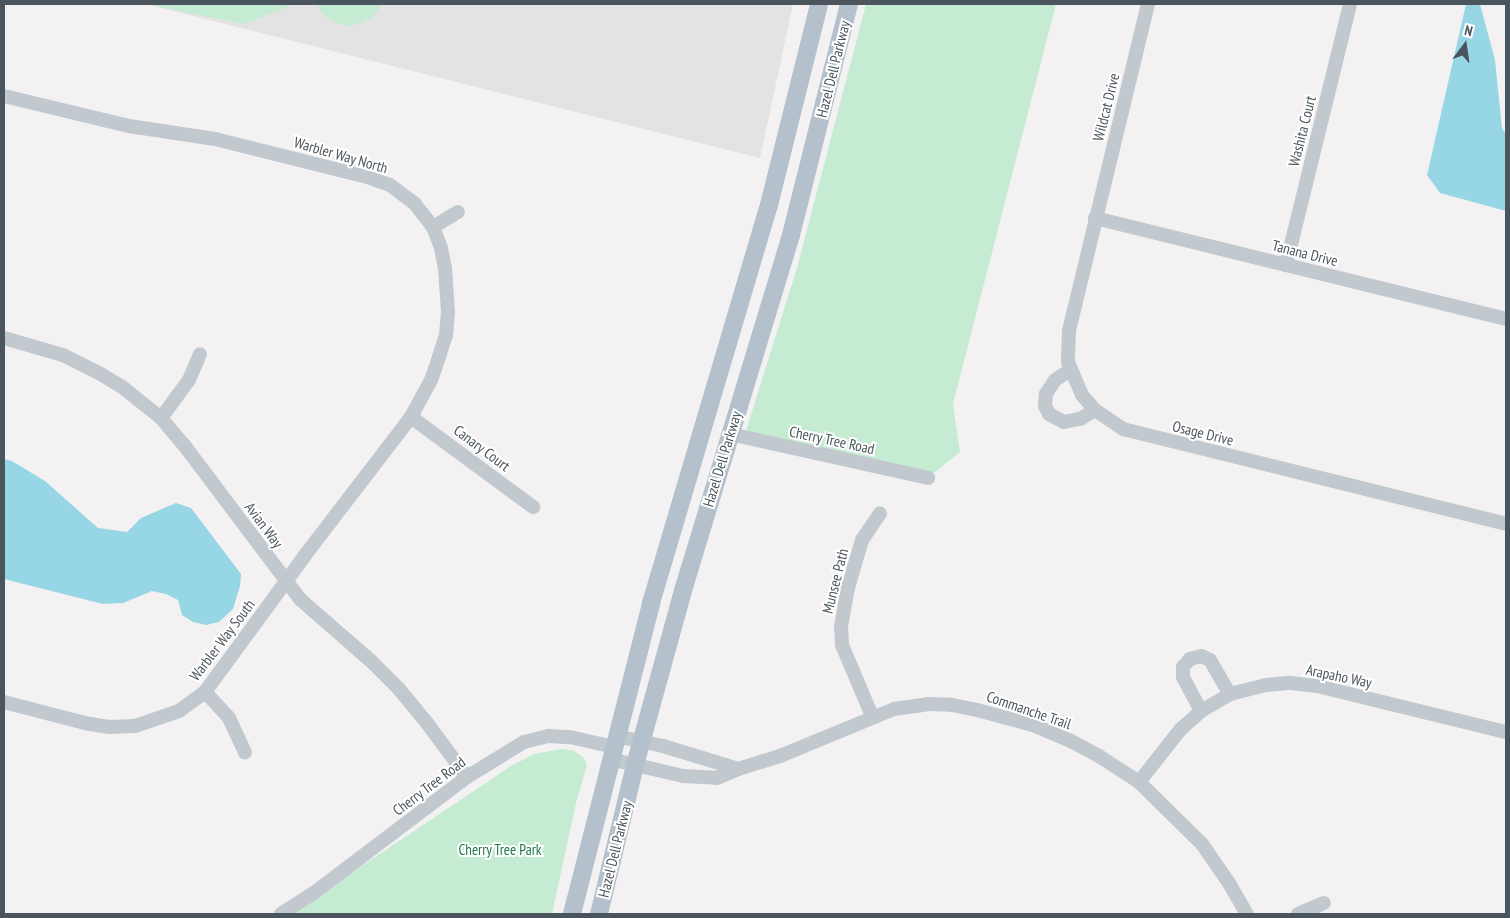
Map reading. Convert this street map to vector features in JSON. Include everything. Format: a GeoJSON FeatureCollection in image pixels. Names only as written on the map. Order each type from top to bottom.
{"type":"FeatureCollection","features":[{"type":"Feature","properties":{"kind":"main road","name":"Hazel Dell Parkway"},"geometry":{"type":"LineString","coordinates":[[572,914],[672,526],[769,205],[819,4]]}},
{"type":"Feature","properties":{"kind":"main road","name":"Hazel Dell Parkway"},"geometry":{"type":"LineString","coordinates":[[599,914],[636,765],[685,584],[791,234],[849,4]]}},
{"type":"Feature","properties":{"kind":"street","name":"Wildcat Drive"},"geometry":{"type":"LineString","coordinates":[[1095,218],[1148,4]]}},
{"type":"Feature","properties":{"kind":"street","name":"Washita Court"},"geometry":{"type":"LineString","coordinates":[[1286,265],[1350,4]]}},
{"type":"Feature","properties":{"kind":"street","name":"Warbler Way North"},"geometry":{"type":"LineString","coordinates":[[4,96],[129,126],[215,139],[367,177],[390,185],[407,197],[415,204],[432,227],[441,248],[446,268],[448,312],[446,335],[431,380],[411,417],[286,582]]}},
{"type":"Feature","properties":{"kind":"street"},"geometry":{"type":"LineString","coordinates":[[432,227],[458,212]]}},
{"type":"Feature","properties":{"kind":"street","name":"Tanana Drive"},"geometry":{"type":"LineString","coordinates":[[1095,218],[1506,319]]}},
{"type":"Feature","properties":{"kind":"street","name":"Osage Drive"},"geometry":{"type":"LineString","coordinates":[[1095,218],[1069,330],[1067,353],[1070,370],[1082,395],[1095,410],[1112,424],[1137,433],[1506,524]]}},
{"type":"Feature","properties":{"kind":"street","name":"Avian Way"},"geometry":{"type":"LineString","coordinates":[[4,338],[63,355],[99,373],[120,386],[161,418],[301,600],[371,660],[399,689],[428,723],[467,777]]}},
{"type":"Feature","properties":{"kind":"street"},"geometry":{"type":"LineString","coordinates":[[161,418],[189,380],[200,354]]}},
{"type":"Feature","properties":{"kind":"street"},"geometry":{"type":"LineString","coordinates":[[1070,370],[1055,380],[1046,394],[1045,406],[1049,414],[1064,422],[1080,419],[1095,410]]}},
{"type":"Feature","properties":{"kind":"street","name":"Canary Court"},"geometry":{"type":"LineString","coordinates":[[411,417],[533,506]]}},
{"type":"Feature","properties":{"kind":"street","name":"Cherry Tree Road"},"geometry":{"type":"LineString","coordinates":[[730,434],[928,478]]}},
{"type":"Feature","properties":{"kind":"street","name":"Munsee Path"},"geometry":{"type":"LineString","coordinates":[[872,716],[842,645],[841,627],[848,588],[862,540],[880,513]]}},
{"type":"Feature","properties":{"kind":"street","name":"Warbler Way South"},"geometry":{"type":"LineString","coordinates":[[4,702],[85,723],[110,727],[127,726],[159,719],[179,711],[205,692],[286,582]]}},
{"type":"Feature","properties":{"kind":"street"},"geometry":{"type":"LineString","coordinates":[[1200,711],[1183,677],[1183,667],[1190,659],[1201,656],[1210,660],[1230,694]]}},
{"type":"Feature","properties":{"kind":"street","name":"Arapaho Way"},"geometry":{"type":"LineString","coordinates":[[1139,782],[1180,730],[1200,711],[1230,694],[1266,685],[1304,684],[1506,732]]}},
{"type":"Feature","properties":{"kind":"street"},"geometry":{"type":"LineString","coordinates":[[205,692],[229,718],[245,753]]}},
{"type":"Feature","properties":{"kind":"street","name":"Commanche Trail"},"geometry":{"type":"LineString","coordinates":[[614,747],[636,765],[694,778],[717,778],[738,769],[780,756],[872,716],[919,704],[952,705],[977,710],[1033,725],[1069,740],[1099,756],[1139,782],[1202,844],[1229,883],[1247,914]]}},
{"type":"Feature","properties":{"kind":"street","name":"Cherry Tree Road"},"geometry":{"type":"LineString","coordinates":[[281,914],[315,892],[467,777],[524,742],[548,736],[570,737],[614,747]]}},
{"type":"Feature","properties":{"kind":"street"},"geometry":{"type":"LineString","coordinates":[[614,747],[643,742],[712,759],[738,769]]}},
{"type":"Feature","properties":{"kind":"street"},"geometry":{"type":"LineString","coordinates":[[1298,914],[1324,903]]}},
{"type":"Feature","properties":{"kind":"shaded area"},"geometry":{"type":"Polygon","coordinates":[[[145,4],[793,4],[760,158],[145,4]]]}},
{"type":"Feature","properties":{"kind":"green space"},"geometry":{"type":"Polygon","coordinates":[[[145,4],[294,4],[244,24],[145,4]]]}},
{"type":"Feature","properties":{"kind":"green space"},"geometry":{"type":"Polygon","coordinates":[[[316,4],[382,4],[374,16],[362,23],[349,26],[336,23],[324,16],[316,4]]]}},
{"type":"Feature","properties":{"kind":"green space"},"geometry":{"type":"Polygon","coordinates":[[[866,4],[1056,4],[953,404],[960,452],[928,478],[744,437],[797,268],[866,4]]]}},
{"type":"Feature","properties":{"kind":"green space","name":"Cherry Tree Park"},"geometry":{"type":"Polygon","coordinates":[[[561,749],[574,751],[584,758],[587,765],[576,803],[552,914],[290,914],[511,766],[534,754],[561,749]]]}},
{"type":"Feature","properties":{"kind":"water"},"geometry":{"type":"Polygon","coordinates":[[[1466,4],[1480,4],[1495,60],[1502,128],[1506,134],[1506,211],[1440,193],[1427,175],[1466,4]]]}},
{"type":"Feature","properties":{"kind":"water"},"geometry":{"type":"Polygon","coordinates":[[[4,459],[12,461],[45,481],[98,528],[127,532],[141,518],[176,503],[191,508],[241,574],[240,586],[233,609],[219,622],[206,625],[193,622],[182,615],[178,600],[166,594],[152,591],[123,603],[103,604],[4,579],[4,459]]]}}]}
